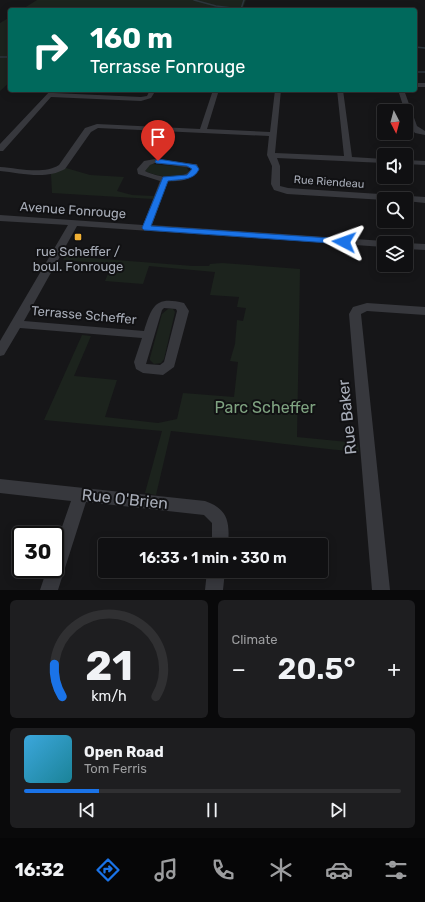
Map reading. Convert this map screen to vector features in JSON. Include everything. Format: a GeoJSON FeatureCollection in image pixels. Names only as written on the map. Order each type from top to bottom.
{"type":"FeatureCollection","features":[{"type":"Feature","properties":{"kind":"street"},"geometry":{"type":"LineString","coordinates":[[0,149],[51,93],[143,99],[149,97],[152,92]]}},
{"type":"Feature","properties":{"kind":"street"},"geometry":{"type":"LineString","coordinates":[[203,130],[215,92]]}},
{"type":"Feature","properties":{"kind":"street"},"geometry":{"type":"LineString","coordinates":[[278,92],[271,155],[377,161]]}},
{"type":"Feature","properties":{"kind":"street"},"geometry":{"type":"LineString","coordinates":[[340,92],[348,159]]}},
{"type":"Feature","properties":{"kind":"street"},"geometry":{"type":"LineString","coordinates":[[402,92],[414,128],[425,133]]}},
{"type":"Feature","properties":{"kind":"street"},"geometry":{"type":"LineString","coordinates":[[0,169],[46,172],[57,171],[62,167],[88,130],[97,126],[273,134]]}},
{"type":"Feature","properties":{"kind":"street","name":"Rue Riendeau"},"geometry":{"type":"LineString","coordinates":[[271,155],[276,168],[275,185],[279,189],[296,192],[425,200]]}},
{"type":"Feature","properties":{"kind":"street"},"geometry":{"type":"LineString","coordinates":[[155,161],[188,164],[195,168],[194,173],[189,176],[165,179],[144,174],[141,172],[141,169],[147,163],[155,161]]}},
{"type":"Feature","properties":{"kind":"street"},"geometry":{"type":"LineString","coordinates":[[413,162],[425,163]]}},
{"type":"Feature","properties":{"kind":"street"},"geometry":{"type":"LineString","coordinates":[[146,228],[165,179]]}},
{"type":"Feature","properties":{"kind":"street","name":"Avenue Fonrouge"},"geometry":{"type":"LineString","coordinates":[[0,218],[377,244]]}},
{"type":"Feature","properties":{"kind":"street"},"geometry":{"type":"LineString","coordinates":[[0,352],[74,223]]}},
{"type":"Feature","properties":{"kind":"street"},"geometry":{"type":"LineString","coordinates":[[413,246],[425,247]]}},
{"type":"Feature","properties":{"kind":"street","name":"Terrasse Scheffer"},"geometry":{"type":"LineString","coordinates":[[168,304],[182,307],[183,315],[170,364],[166,369],[146,369],[140,366],[149,335],[158,306],[168,304]]}},
{"type":"Feature","properties":{"kind":"street","name":"Rue Baker"},"geometry":{"type":"LineString","coordinates":[[381,590],[354,314],[357,310],[367,307],[425,311]]}},
{"type":"Feature","properties":{"kind":"street","name":"Terrasse Scheffer"},"geometry":{"type":"LineString","coordinates":[[16,324],[149,335]]}},
{"type":"Feature","properties":{"kind":"street","name":"Rue O'Brien"},"geometry":{"type":"LineString","coordinates":[[0,486],[208,509],[215,514],[221,526],[220,538]]}},
{"type":"Feature","properties":{"kind":"street"},"geometry":{"type":"LineString","coordinates":[[49,590],[81,494]]}},
{"type":"Feature","properties":{"kind":"street"},"geometry":{"type":"LineString","coordinates":[[214,590],[215,578]]}},
{"type":"Feature","properties":{"kind":"green space"},"geometry":{"type":"Polygon","coordinates":[[[37,0],[246,0],[243,8],[24,8],[37,0]]]}},
{"type":"Feature","properties":{"kind":"green space"},"geometry":{"type":"Polygon","coordinates":[[[8,18],[8,84],[0,91],[0,23],[8,18]]]}},
{"type":"Feature","properties":{"kind":"green space"},"geometry":{"type":"Polygon","coordinates":[[[152,164],[184,167],[189,171],[180,176],[174,177],[155,175],[145,171],[146,167],[152,164]]]}},
{"type":"Feature","properties":{"kind":"green space"},"geometry":{"type":"Polygon","coordinates":[[[66,168],[90,175],[124,177],[117,191],[132,195],[154,196],[153,199],[52,193],[51,174],[66,168]]]}},
{"type":"Feature","properties":{"kind":"green space","name":"Parc Scheffer"},"geometry":{"type":"Polygon","coordinates":[[[65,256],[193,266],[209,266],[210,264],[222,263],[300,269],[297,437],[358,443],[359,452],[171,431],[156,495],[145,493],[162,431],[44,420],[82,335],[91,336],[74,376],[117,380],[105,417],[158,423],[177,419],[183,393],[234,397],[238,362],[230,361],[235,344],[237,320],[243,321],[246,308],[237,307],[239,297],[210,295],[215,272],[149,266],[143,284],[105,281],[112,264],[63,260],[65,256]]]}},
{"type":"Feature","properties":{"kind":"green space"},"geometry":{"type":"Polygon","coordinates":[[[168,309],[173,309],[175,312],[164,359],[161,363],[154,364],[150,358],[162,314],[168,309]]]}},
{"type":"Feature","properties":{"kind":"waterway"},"geometry":{"type":"LineString","coordinates":[[194,0],[216,6],[232,8]]}},
{"type":"Feature","properties":{"kind":"waterway"},"geometry":{"type":"LineString","coordinates":[[241,8],[244,0]]}},
{"type":"Feature","properties":{"kind":"waterway"},"geometry":{"type":"LineString","coordinates":[[417,47],[425,48]]}},
{"type":"Feature","properties":{"kind":"waterway"},"geometry":{"type":"LineString","coordinates":[[0,57],[8,57]]}},
{"type":"Feature","properties":{"kind":"waterway"},"geometry":{"type":"LineString","coordinates":[[417,72],[425,72]]}},
{"type":"Feature","properties":{"kind":"place","name":"rue Scheffer / boul. Fonrouge"},"geometry":{"type":"Point","coordinates":[78,237]}},
{"type":"Feature","properties":{"kind":"route"},"geometry":{"type":"LineString","coordinates":[[158,161],[188,164],[194,166],[195,169],[194,173],[189,176],[165,179],[146,228],[344,242]]}}]}
